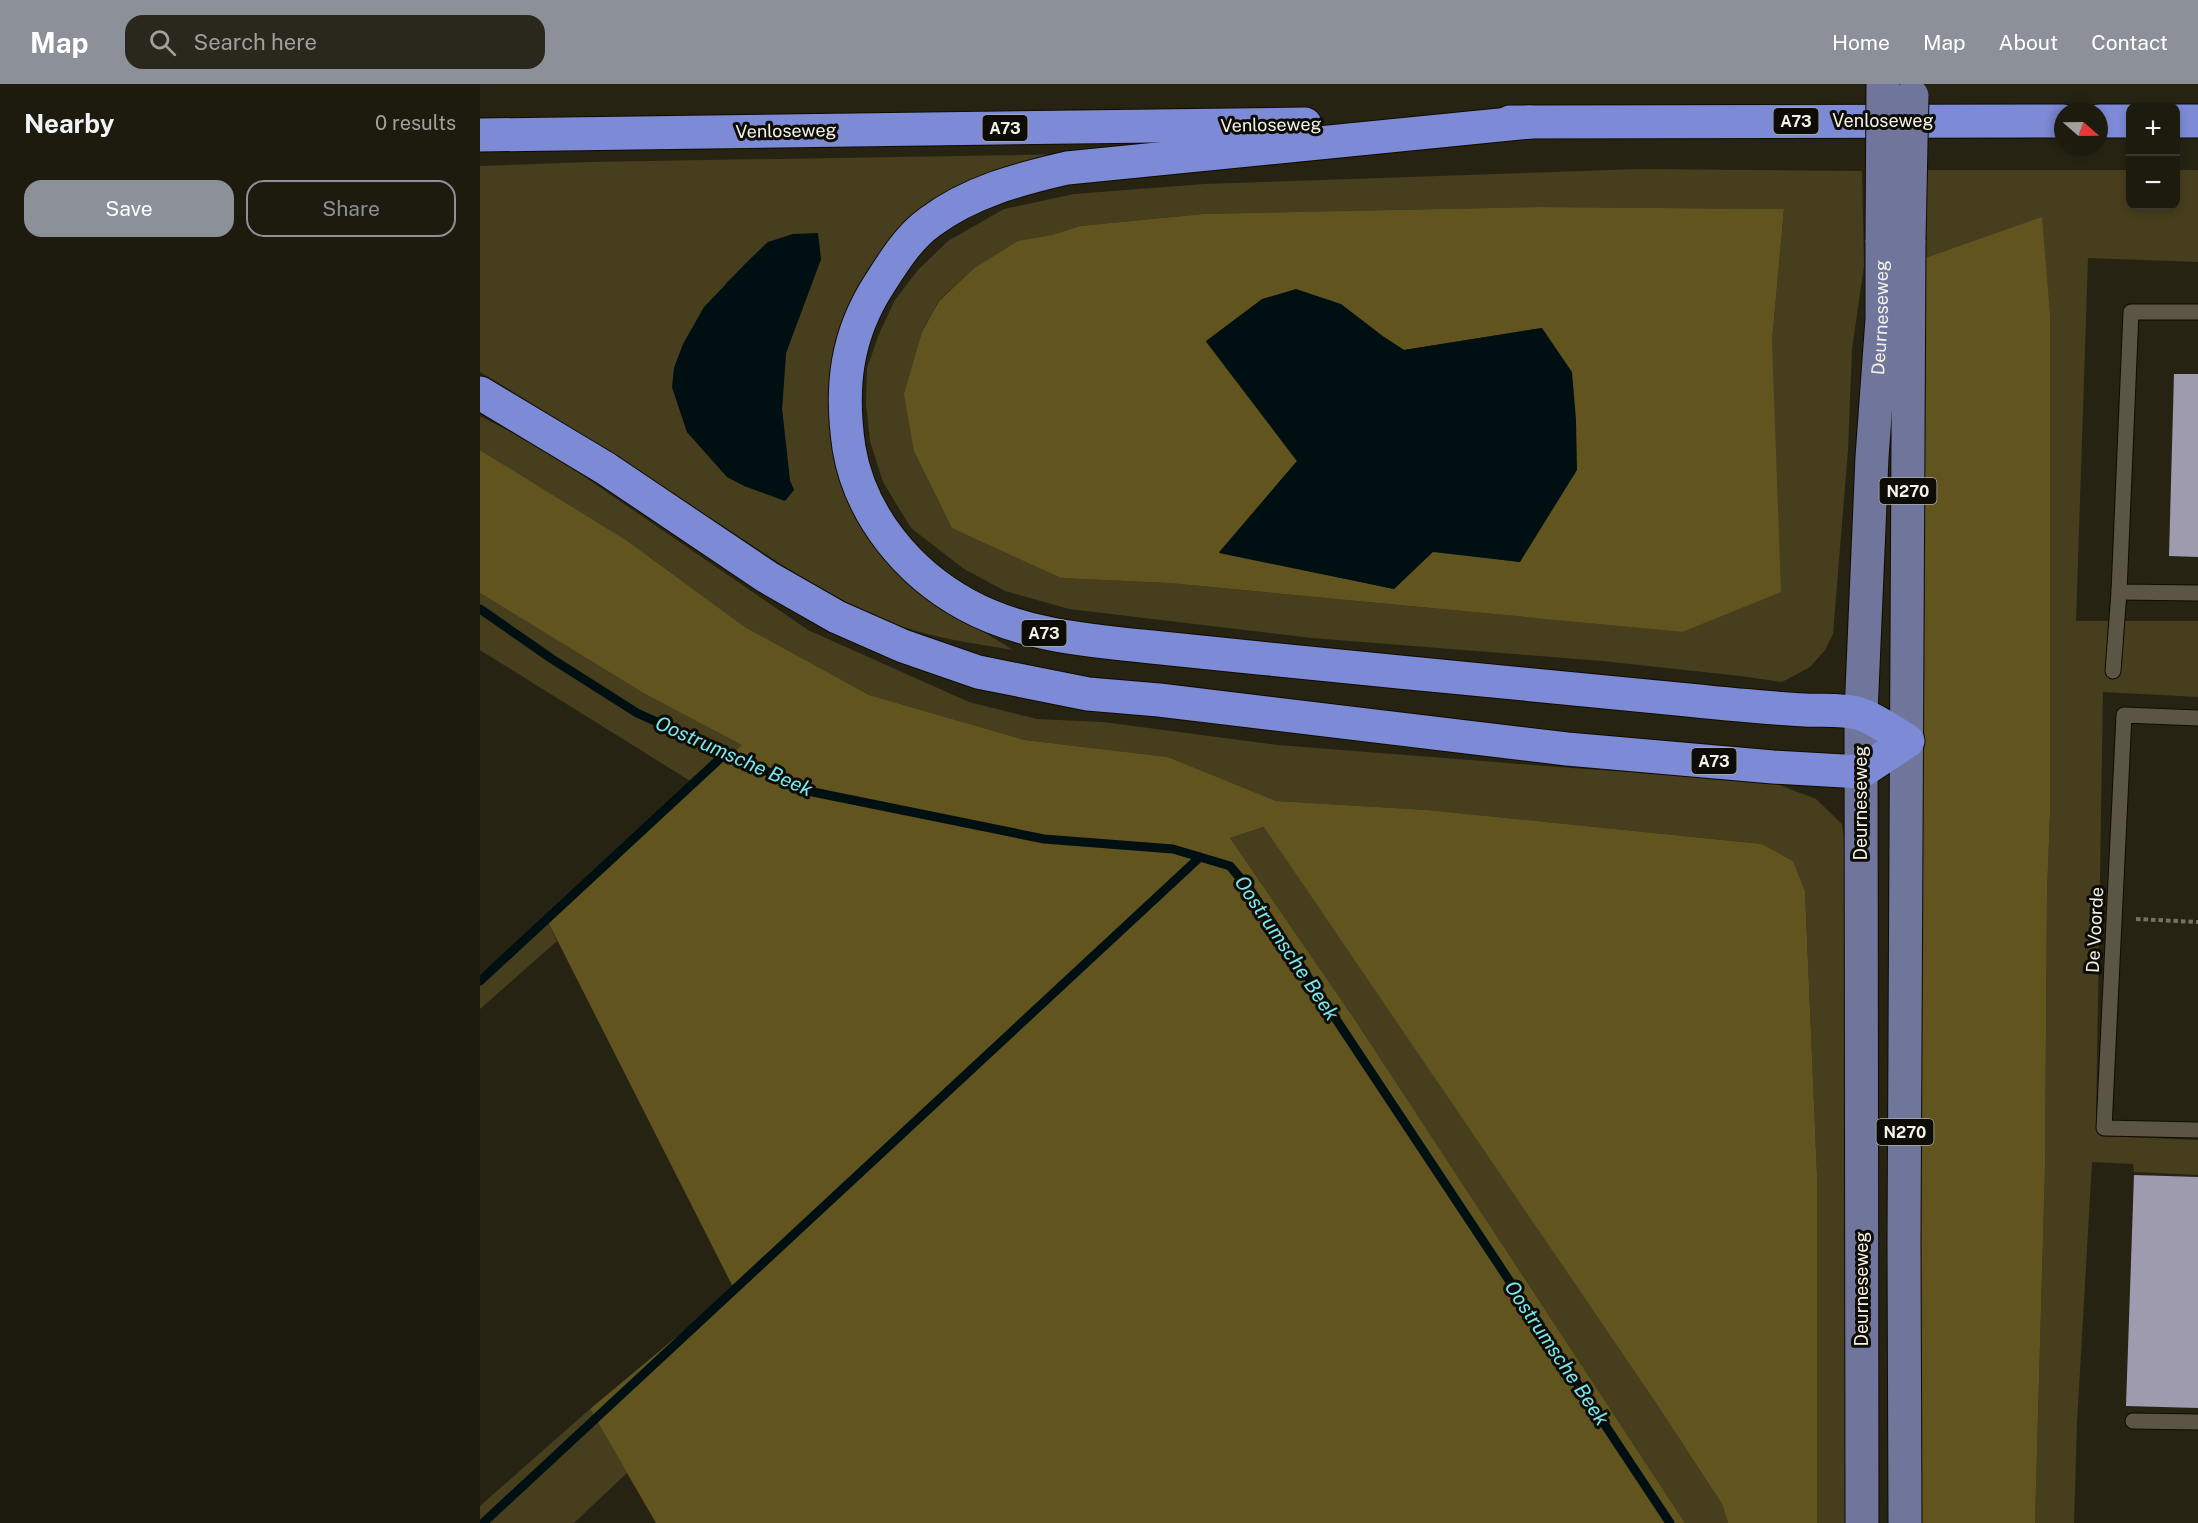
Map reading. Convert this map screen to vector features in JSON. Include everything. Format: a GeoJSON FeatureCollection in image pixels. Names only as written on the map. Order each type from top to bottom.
{"type":"FeatureCollection","features":[{"type":"Feature","properties":{"kind":"highway","name":"Venloseweg"},"geometry":{"type":"LineString","coordinates":[[480,135],[1530,122],[2054,121]]}},
{"type":"Feature","properties":{"kind":"highway"},"geometry":{"type":"LineString","coordinates":[[2108,121],[2126,121]]}},
{"type":"Feature","properties":{"kind":"highway"},"geometry":{"type":"LineString","coordinates":[[2180,121],[2198,121]]}},
{"type":"Feature","properties":{"kind":"highway","name":"A73"},"geometry":{"type":"LineString","coordinates":[[1530,122],[1067,168],[1021,178],[969,198],[928,224],[900,253],[875,291],[855,332],[845,372],[844,409],[850,453],[860,490],[879,525],[905,557],[938,588],[969,607],[1006,622],[1043,633],[1147,647],[1677,699],[1861,714]]}},
{"type":"Feature","properties":{"kind":"highway","name":"A73"},"geometry":{"type":"LineString","coordinates":[[480,393],[605,468],[767,577],[837,617],[903,646],[978,672],[1088,694],[1159,700],[1567,749],[1861,772]]}},
{"type":"Feature","properties":{"kind":"highway"},"geometry":{"type":"LineString","coordinates":[[1861,714],[1908,741],[1861,772]]}},
{"type":"Feature","properties":{"kind":"main road","name":"Deurneseweg"},"geometry":{"type":"LineString","coordinates":[[1883,84],[1896,240],[1908,741],[1904,1229],[1905,1523]]}},
{"type":"Feature","properties":{"kind":"main road","name":"Deurneseweg"},"geometry":{"type":"LineString","coordinates":[[1862,1523],[1861,714],[1872,457],[1882,319],[1896,240],[1912,84]]}},
{"type":"Feature","properties":{"kind":"lane"},"geometry":{"type":"LineString","coordinates":[[2113,671],[2119,592],[2131,312],[2198,312]]}},
{"type":"Feature","properties":{"kind":"lane"},"geometry":{"type":"LineString","coordinates":[[2119,592],[2198,593]]}},
{"type":"Feature","properties":{"kind":"lane","name":"De Voorde"},"geometry":{"type":"LineString","coordinates":[[2198,718],[2124,715],[2104,1128],[2198,1130]]}},
{"type":"Feature","properties":{"kind":"lane"},"geometry":{"type":"LineString","coordinates":[[2133,1421],[2198,1422]]}},
{"type":"Feature","properties":{"kind":"path"},"geometry":{"type":"LineString","coordinates":[[2115,918],[2198,922]]}},
{"type":"Feature","properties":{"kind":"shaded area"},"geometry":{"type":"Polygon","coordinates":[[[1075,154],[944,197],[836,354],[828,404],[837,452],[974,626],[1013,650],[919,632],[882,619],[834,596],[480,372],[480,166],[588,162],[1075,154]],[[768,242],[726,283],[672,387],[687,432],[727,477],[794,490],[790,481],[782,409],[786,353],[821,259],[768,242]]]}},
{"type":"Feature","properties":{"kind":"shaded area"},"geometry":{"type":"Polygon","coordinates":[[[1639,169],[1862,171],[1864,266],[1852,349],[1848,450],[1833,634],[1825,650],[1810,667],[1782,682],[1602,661],[1312,638],[1069,609],[1005,591],[964,569],[911,528],[883,482],[870,441],[866,404],[867,368],[879,334],[895,300],[918,270],[948,241],[1004,209],[1074,194],[1204,184],[1639,169]],[[1540,207],[1203,214],[1080,226],[1052,235],[973,269],[939,300],[922,332],[918,348],[1061,578],[1169,583],[1683,632],[1772,341],[1784,209],[1540,207]]]}},
{"type":"Feature","properties":{"kind":"shaded area"},"geometry":{"type":"Polygon","coordinates":[[[1916,170],[2126,170],[2126,210],[2180,210],[2180,170],[2198,170],[2198,262],[2088,258],[2076,621],[2198,621],[2198,697],[2103,692],[2096,1120],[2100,1136],[2198,1140],[2198,1175],[2134,1172],[2133,1164],[2092,1162],[2077,1423],[2074,1523],[2035,1523],[2045,1168],[2047,894],[2050,814],[2041,218],[1922,259],[1916,170]]]}},
{"type":"Feature","properties":{"kind":"shaded area"},"geometry":{"type":"Polygon","coordinates":[[[1540,207],[1784,209],[1772,341],[1781,592],[1682,632],[1169,583],[1061,578],[952,528],[914,451],[904,394],[922,332],[939,301],[973,269],[1018,241],[1052,235],[1080,226],[1203,214],[1540,207]],[[1542,328],[1404,350],[1384,337],[1206,342],[1297,461],[1219,552],[1394,589],[1433,551],[1520,562],[1542,328]]]}},
{"type":"Feature","properties":{"kind":"shaded area"},"geometry":{"type":"Polygon","coordinates":[[[2042,217],[2050,315],[2050,814],[2047,894],[2045,1168],[2035,1523],[1921,1523],[1922,259],[2042,217]]]}},
{"type":"Feature","properties":{"kind":"shaded area"},"geometry":{"type":"Polygon","coordinates":[[[818,233],[821,259],[786,353],[782,409],[790,481],[794,490],[785,501],[744,486],[727,477],[687,432],[672,387],[674,368],[683,344],[704,307],[768,242],[793,234],[818,233]]]}},
{"type":"Feature","properties":{"kind":"shaded area"},"geometry":{"type":"Polygon","coordinates":[[[1296,289],[1341,304],[1404,350],[1542,328],[1572,372],[1577,470],[1520,562],[1433,552],[1394,589],[1219,553],[1297,461],[1206,341],[1262,299],[1296,289]]]}},
{"type":"Feature","properties":{"kind":"shaded area"},"geometry":{"type":"Polygon","coordinates":[[[480,416],[541,447],[808,630],[969,702],[1037,719],[1103,722],[1278,745],[1585,769],[1766,780],[1816,799],[1842,824],[1848,865],[1845,1523],[1817,1523],[1817,1175],[1805,891],[1793,861],[1762,844],[1428,810],[1276,801],[1168,757],[1025,740],[869,695],[745,627],[626,540],[480,450],[480,416]]]}},
{"type":"Feature","properties":{"kind":"shaded area"},"geometry":{"type":"Polygon","coordinates":[[[480,450],[626,540],[745,627],[869,695],[1025,740],[1168,757],[1276,801],[1428,810],[1762,844],[1793,861],[1805,891],[1817,1175],[1817,1523],[1728,1523],[1722,1504],[1656,1403],[1264,827],[1230,838],[1355,1020],[1685,1523],[656,1523],[590,1409],[734,1289],[546,918],[742,745],[645,694],[480,593],[480,450]]]}},
{"type":"Feature","properties":{"kind":"shaded area"},"geometry":{"type":"Polygon","coordinates":[[[480,593],[645,694],[743,745],[695,784],[480,650],[480,593]]]}},
{"type":"Feature","properties":{"kind":"shaded area"},"geometry":{"type":"Polygon","coordinates":[[[1265,827],[1656,1403],[1722,1504],[1728,1523],[1685,1523],[1355,1020],[1230,838],[1265,827]]]}},
{"type":"Feature","properties":{"kind":"shaded area"},"geometry":{"type":"Polygon","coordinates":[[[546,918],[557,941],[480,1009],[480,974],[546,918]]]}},
{"type":"Feature","properties":{"kind":"shaded area"},"geometry":{"type":"Polygon","coordinates":[[[590,1409],[627,1473],[574,1523],[480,1523],[480,1506],[590,1409]]]}},
{"type":"Feature","properties":{"kind":"building"},"geometry":{"type":"Polygon","coordinates":[[[2174,374],[2198,374],[2198,557],[2169,556],[2174,374]]]}},
{"type":"Feature","properties":{"kind":"building"},"geometry":{"type":"Polygon","coordinates":[[[2134,1175],[2198,1177],[2198,1408],[2126,1406],[2134,1175]]]}},
{"type":"Feature","properties":{"kind":"waterway","name":"Oostrumsche Beek"},"geometry":{"type":"LineString","coordinates":[[480,609],[552,659],[637,713],[813,792],[1044,839],[1173,849],[1230,866],[1251,891],[1670,1523]]}},
{"type":"Feature","properties":{"kind":"waterway"},"geometry":{"type":"LineString","coordinates":[[480,981],[726,753]]}},
{"type":"Feature","properties":{"kind":"waterway"},"geometry":{"type":"LineString","coordinates":[[483,1523],[1200,857]]}}]}
